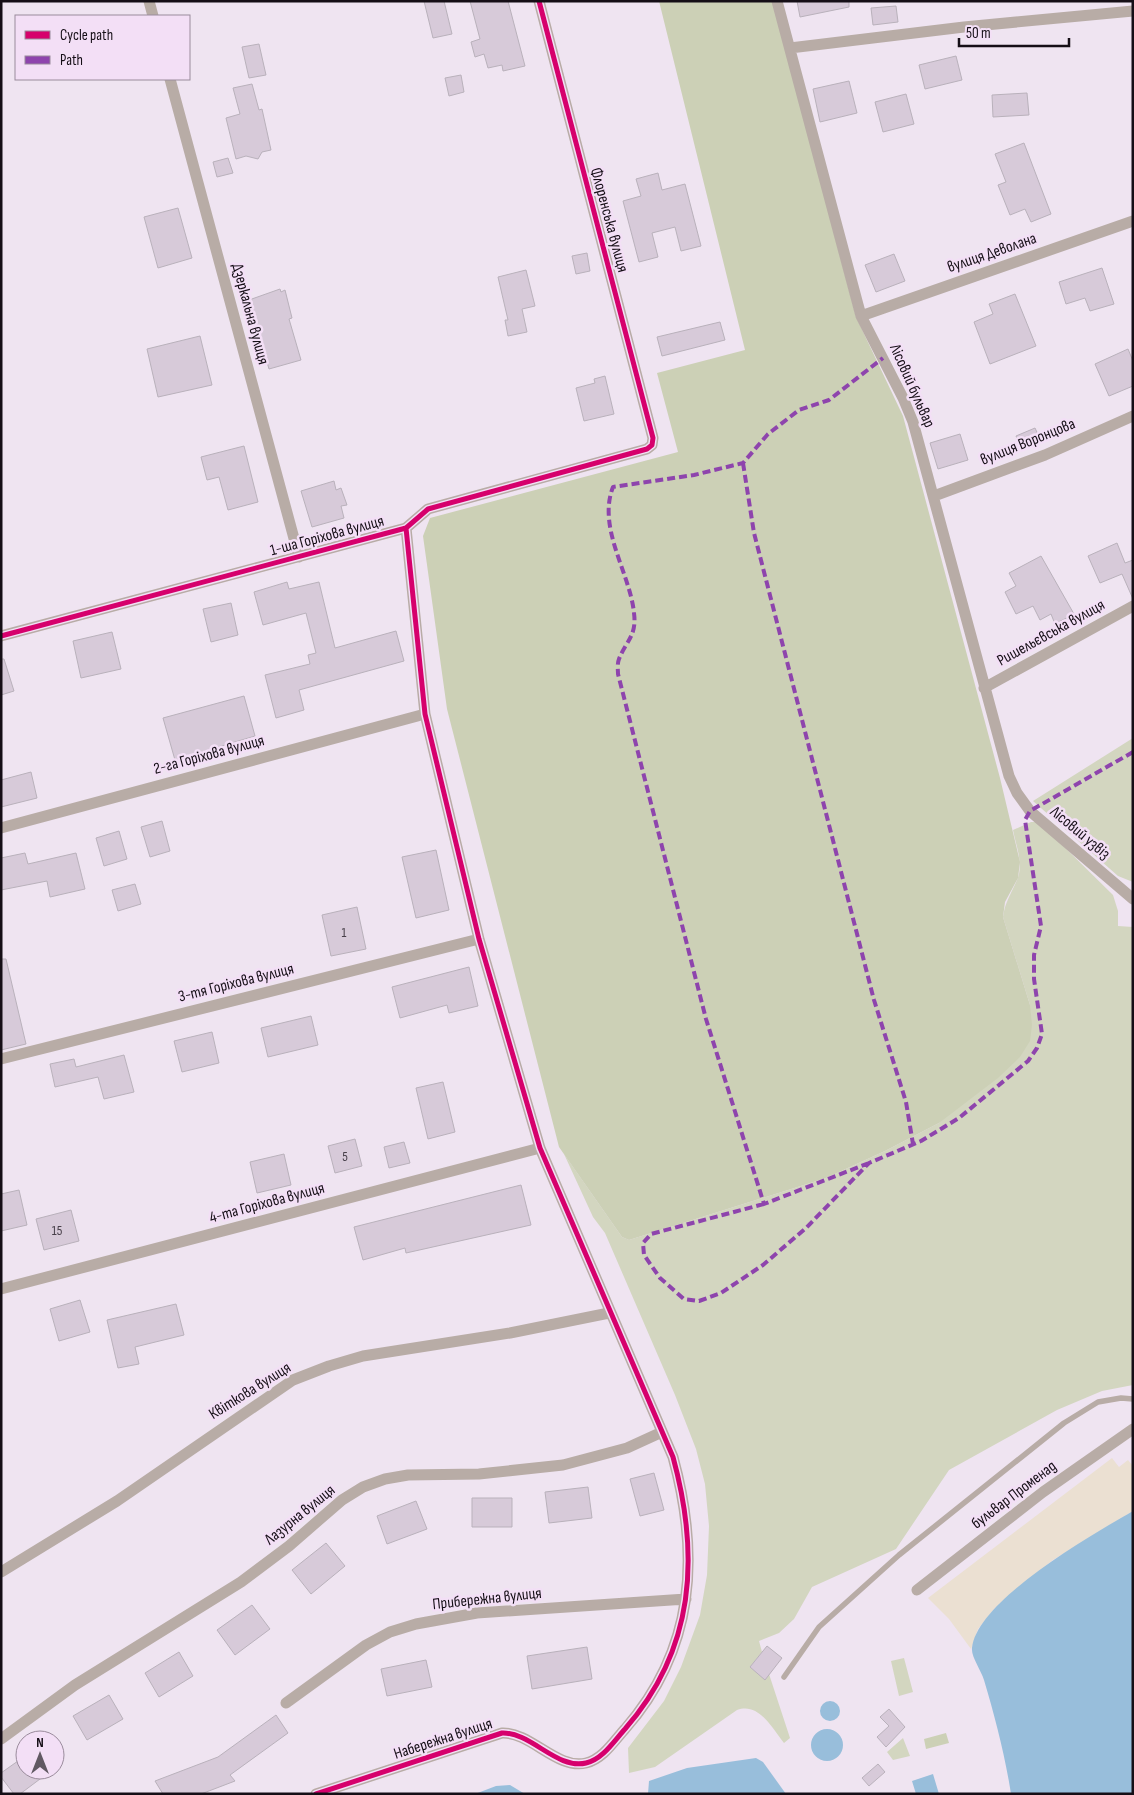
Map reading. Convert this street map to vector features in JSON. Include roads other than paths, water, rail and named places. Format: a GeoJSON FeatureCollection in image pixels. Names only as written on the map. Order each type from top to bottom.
{"type":"FeatureCollection","features":[{"type":"Feature","properties":{"kind":"street"},"geometry":{"type":"LineString","coordinates":[[149,1],[153,15]]}},
{"type":"Feature","properties":{"kind":"street","name":"Флоренська вулиця"},"geometry":{"type":"LineString","coordinates":[[539,1],[653,438],[652,445]]}},
{"type":"Feature","properties":{"kind":"street","name":"Лісовий бульвар"},"geometry":{"type":"LineString","coordinates":[[777,1],[861,316],[903,398],[913,422],[984,688],[1010,776],[1017,794],[1030,811]]}},
{"type":"Feature","properties":{"kind":"street"},"geometry":{"type":"LineString","coordinates":[[790,48],[964,27],[1133,11]]}},
{"type":"Feature","properties":{"kind":"street","name":"Дзеркальна вулиця"},"geometry":{"type":"LineString","coordinates":[[170,80],[299,557]]}},
{"type":"Feature","properties":{"kind":"street","name":"вулиця Деволана"},"geometry":{"type":"LineString","coordinates":[[861,316],[1133,221]]}},
{"type":"Feature","properties":{"kind":"street","name":"вулиця Воронцова"},"geometry":{"type":"LineString","coordinates":[[934,496],[1044,455],[1133,416]]}},
{"type":"Feature","properties":{"kind":"street","name":"1-ша Горіхова вулиця"},"geometry":{"type":"LineString","coordinates":[[1,636],[406,528],[428,509],[647,448],[652,445]]}},
{"type":"Feature","properties":{"kind":"street","name":"Набережна вулиця"},"geometry":{"type":"LineString","coordinates":[[316,1794],[502,1733],[512,1732],[554,1756],[568,1761],[584,1764],[600,1756],[652,1696],[675,1643],[686,1599],[689,1546],[686,1511],[673,1458],[609,1313],[540,1148],[479,939],[425,714],[406,528]]}},
{"type":"Feature","properties":{"kind":"street","name":"Ришельєвська вулиця"},"geometry":{"type":"LineString","coordinates":[[984,688],[1133,606]]}},
{"type":"Feature","properties":{"kind":"street","name":"2-га Горіхова вулиця"},"geometry":{"type":"LineString","coordinates":[[1,828],[425,714]]}},
{"type":"Feature","properties":{"kind":"street","name":"Лісовий узвіз"},"geometry":{"type":"LineString","coordinates":[[1030,811],[1133,898]]}},
{"type":"Feature","properties":{"kind":"street","name":"3-тя Горіхова вулиця"},"geometry":{"type":"LineString","coordinates":[[1,1059],[479,939]]}},
{"type":"Feature","properties":{"kind":"street","name":"4-та Горіхова вулиця"},"geometry":{"type":"LineString","coordinates":[[1,1289],[540,1148]]}},
{"type":"Feature","properties":{"kind":"street","name":"Квіткова вулиця"},"geometry":{"type":"LineString","coordinates":[[1,1572],[117,1501],[293,1380],[329,1366],[363,1356],[510,1333],[609,1313]]}},
{"type":"Feature","properties":{"kind":"street","name":"бульвар Променад"},"geometry":{"type":"LineString","coordinates":[[917,1590],[1043,1492],[1133,1429]]}},
{"type":"Feature","properties":{"kind":"street","name":"Лазурна вулиця"},"geometry":{"type":"LineString","coordinates":[[1,1739],[75,1685],[164,1632],[241,1582],[289,1546],[342,1500],[363,1488],[386,1479],[408,1474],[489,1474],[562,1465],[627,1448],[662,1432]]}},
{"type":"Feature","properties":{"kind":"street","name":"Прибережна вулиця"},"geometry":{"type":"LineString","coordinates":[[286,1703],[366,1645],[390,1632],[416,1624],[477,1613],[686,1599]]}},
{"type":"Feature","properties":{"kind":"lane"},"geometry":{"type":"LineString","coordinates":[[784,1677],[826,1621],[899,1555],[1064,1423],[1098,1402],[1121,1398],[1133,1399]]}},
{"type":"Feature","properties":{"kind":"water"},"geometry":{"type":"Polygon","coordinates":[[[1133,1511],[1133,1794],[1011,1794],[992,1708],[984,1680],[972,1652],[979,1629],[994,1610],[1039,1570],[1133,1511]]]}},
{"type":"Feature","properties":{"kind":"water"},"geometry":{"type":"Polygon","coordinates":[[[830,1701],[837,1704],[840,1711],[837,1718],[830,1721],[823,1718],[820,1711],[823,1704],[830,1701]]]}},
{"type":"Feature","properties":{"kind":"water"},"geometry":{"type":"Polygon","coordinates":[[[827,1729],[833,1730],[838,1734],[842,1739],[842,1751],[838,1756],[833,1760],[827,1761],[821,1760],[816,1756],[812,1751],[811,1745],[812,1739],[816,1734],[821,1730],[827,1729]]]}},
{"type":"Feature","properties":{"kind":"water"},"geometry":{"type":"Polygon","coordinates":[[[756,1758],[763,1762],[786,1794],[648,1794],[649,1781],[687,1768],[756,1758]]]}},
{"type":"Feature","properties":{"kind":"water"},"geometry":{"type":"Polygon","coordinates":[[[933,1774],[939,1794],[916,1794],[912,1781],[933,1774]]]}},
{"type":"Feature","properties":{"kind":"water"},"geometry":{"type":"Polygon","coordinates":[[[510,1785],[525,1794],[475,1794],[496,1786],[510,1785]]]}}]}
